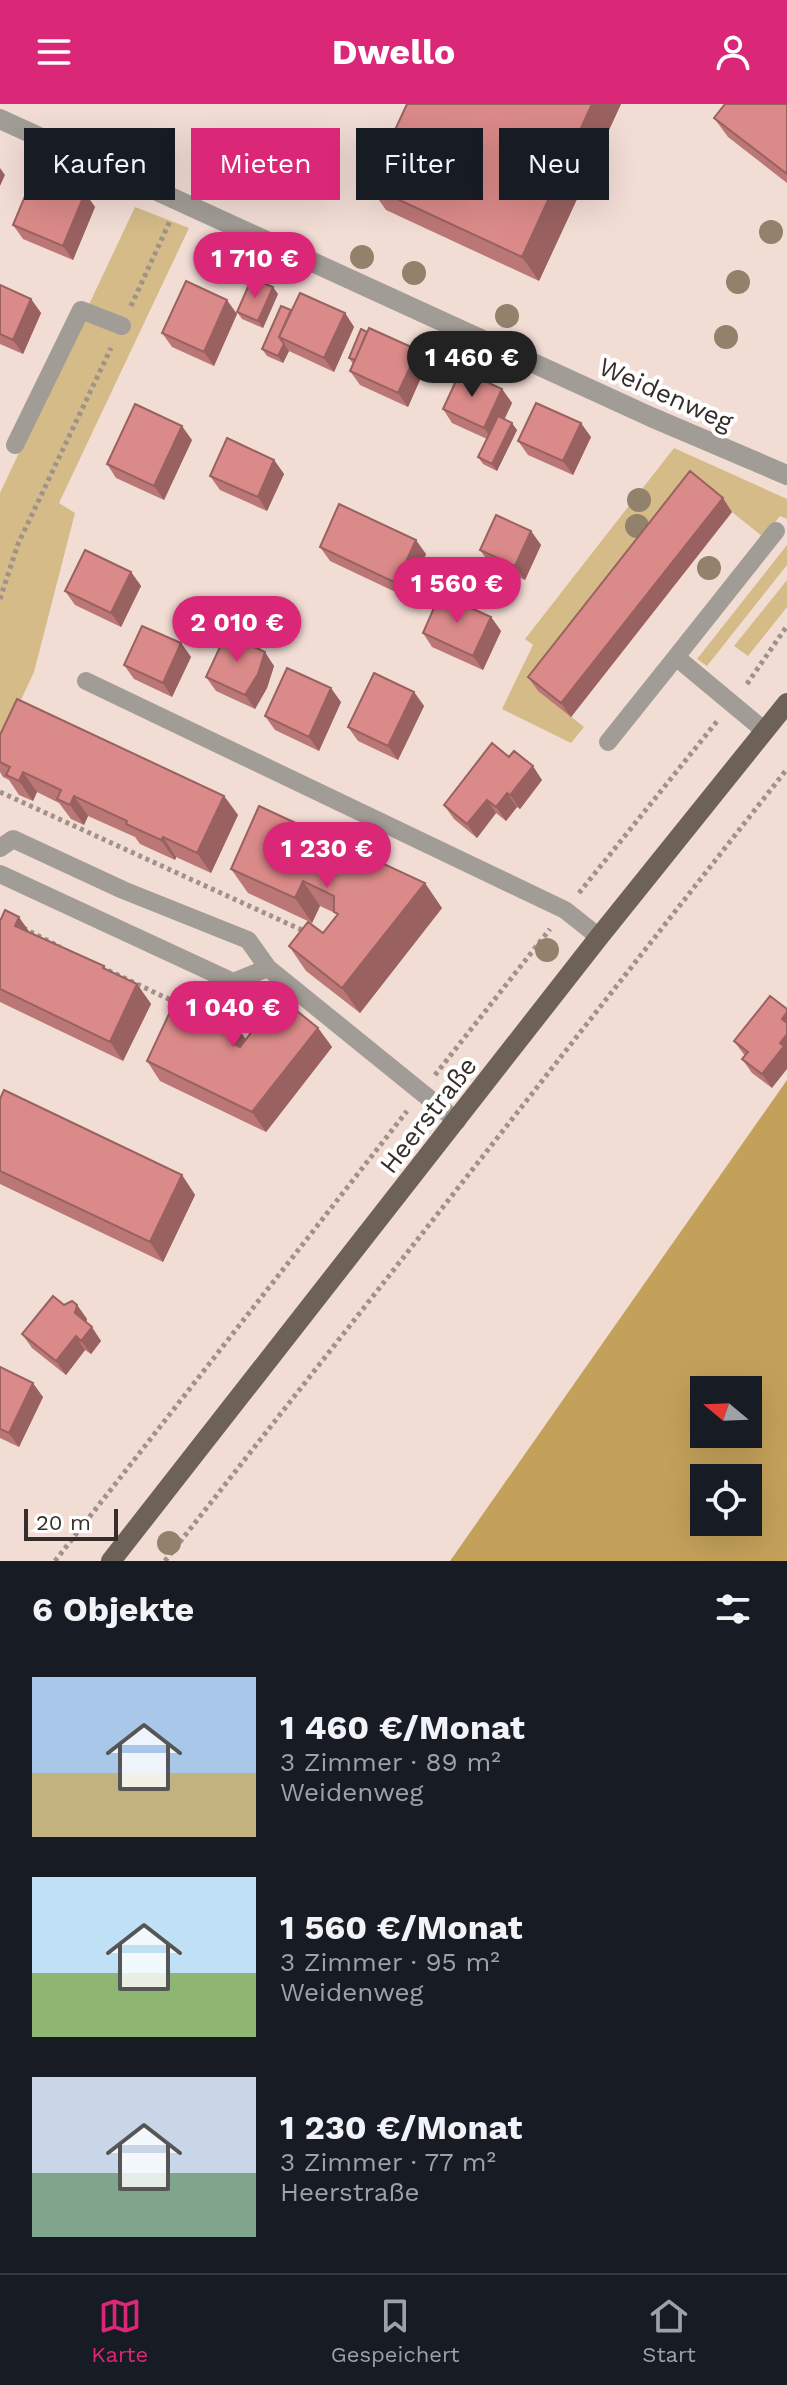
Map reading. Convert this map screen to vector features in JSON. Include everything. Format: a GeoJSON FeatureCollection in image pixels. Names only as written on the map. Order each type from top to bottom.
{"type":"FeatureCollection","features":[{"type":"Feature","properties":{"kind":"main road","name":"Heerstraße"},"geometry":{"type":"LineString","coordinates":[[111,1561],[599,937],[787,703]]}},
{"type":"Feature","properties":{"kind":"street","name":"Weidenweg"},"geometry":{"type":"LineString","coordinates":[[0,119],[665,423],[787,475]]}},
{"type":"Feature","properties":{"kind":"lane"},"geometry":{"type":"LineString","coordinates":[[15,445],[81,310],[122,326]]}},
{"type":"Feature","properties":{"kind":"lane"},"geometry":{"type":"LineString","coordinates":[[608,742],[776,531]]}},
{"type":"Feature","properties":{"kind":"lane"},"geometry":{"type":"LineString","coordinates":[[676,657],[765,731]]}},
{"type":"Feature","properties":{"kind":"lane"},"geometry":{"type":"LineString","coordinates":[[86,681],[565,910],[599,937]]}},
{"type":"Feature","properties":{"kind":"lane"},"geometry":{"type":"LineString","coordinates":[[0,848],[13,839],[123,890],[248,940],[268,968],[457,1121]]}},
{"type":"Feature","properties":{"kind":"lane"},"geometry":{"type":"LineString","coordinates":[[0,874],[233,982],[268,968]]}},
{"type":"Feature","properties":{"kind":"path"},"geometry":{"type":"LineString","coordinates":[[0,599],[18,544],[180,202]]}},
{"type":"Feature","properties":{"kind":"path"},"geometry":{"type":"LineString","coordinates":[[761,667],[766,653],[787,626]]}},
{"type":"Feature","properties":{"kind":"path"},"geometry":{"type":"LineString","coordinates":[[165,1561],[787,769]]}},
{"type":"Feature","properties":{"kind":"path"},"geometry":{"type":"LineString","coordinates":[[11,922],[73,953]]}},
{"type":"Feature","properties":{"kind":"path"},"geometry":{"type":"LineString","coordinates":[[97,965],[183,1007]]}},
{"type":"Feature","properties":{"kind":"path"},"geometry":{"type":"LineString","coordinates":[[229,1027],[243,1031],[261,1007]]}},
{"type":"Feature","properties":{"kind":"shaded area"},"geometry":{"type":"Polygon","coordinates":[[[135,207],[189,228],[59,503],[75,513],[34,672],[0,745],[0,493],[135,207]]]}},
{"type":"Feature","properties":{"kind":"shaded area"},"geometry":{"type":"Polygon","coordinates":[[[674,448],[787,499],[787,519],[780,516],[763,537],[732,512],[538,690],[584,727],[571,743],[502,709],[533,645],[525,639],[674,448]]]}},
{"type":"Feature","properties":{"kind":"shaded area"},"geometry":{"type":"Polygon","coordinates":[[[787,545],[787,565],[707,666],[697,659],[787,545]]]}},
{"type":"Feature","properties":{"kind":"shaded area"},"geometry":{"type":"Polygon","coordinates":[[[787,580],[787,607],[748,656],[734,646],[787,580]]]}},
{"type":"Feature","properties":{"kind":"shaded area"},"geometry":{"type":"Polygon","coordinates":[[[787,1080],[787,1561],[450,1561],[787,1080]]]}},
{"type":"Feature","properties":{"kind":"building"},"geometry":{"type":"Polygon","coordinates":[[[407,104],[592,104],[581,128],[499,128],[499,200],[548,200],[522,257],[399,200],[483,200],[483,128],[396,128],[407,104]]]}},
{"type":"Feature","properties":{"kind":"building"},"geometry":{"type":"Polygon","coordinates":[[[725,104],[787,104],[787,174],[714,118],[725,104]]]}},
{"type":"Feature","properties":{"kind":"building"},"geometry":{"type":"Polygon","coordinates":[[[24,198],[82,200],[63,246],[13,225],[24,198]]]}},
{"type":"Feature","properties":{"kind":"building"},"geometry":{"type":"Polygon","coordinates":[[[252,278],[273,287],[258,321],[237,312],[252,278]]]}},
{"type":"Feature","properties":{"kind":"building"},"geometry":{"type":"Polygon","coordinates":[[[186,281],[227,300],[204,352],[162,333],[186,281]]]}},
{"type":"Feature","properties":{"kind":"building"},"geometry":{"type":"Polygon","coordinates":[[[0,285],[31,299],[13,340],[0,334],[0,285]]]}},
{"type":"Feature","properties":{"kind":"building"},"geometry":{"type":"Polygon","coordinates":[[[300,293],[345,313],[324,358],[279,337],[300,293]]]}},
{"type":"Feature","properties":{"kind":"building"},"geometry":{"type":"Polygon","coordinates":[[[281,306],[291,310],[279,337],[284,344],[278,356],[262,349],[281,306]]]}},
{"type":"Feature","properties":{"kind":"building"},"geometry":{"type":"Polygon","coordinates":[[[369,328],[418,350],[398,393],[350,371],[369,328]]]}},
{"type":"Feature","properties":{"kind":"building"},"geometry":{"type":"Polygon","coordinates":[[[361,329],[367,332],[355,360],[349,358],[361,329]]]}},
{"type":"Feature","properties":{"kind":"building"},"geometry":{"type":"Polygon","coordinates":[[[461,370],[502,389],[484,428],[443,409],[461,370]]]}},
{"type":"Feature","properties":{"kind":"building"},"geometry":{"type":"Polygon","coordinates":[[[536,403],[581,423],[563,461],[518,441],[536,403]]]}},
{"type":"Feature","properties":{"kind":"building"},"geometry":{"type":"Polygon","coordinates":[[[135,404],[182,426],[154,486],[107,464],[135,404]]]}},
{"type":"Feature","properties":{"kind":"building"},"geometry":{"type":"Polygon","coordinates":[[[498,416],[512,423],[492,464],[478,457],[498,416]]]}},
{"type":"Feature","properties":{"kind":"building"},"geometry":{"type":"Polygon","coordinates":[[[227,438],[274,460],[258,497],[210,476],[227,438]]]}},
{"type":"Feature","properties":{"kind":"building"},"geometry":{"type":"Polygon","coordinates":[[[690,471],[723,498],[561,703],[528,677],[690,471]]]}},
{"type":"Feature","properties":{"kind":"building"},"geometry":{"type":"Polygon","coordinates":[[[339,504],[416,540],[396,583],[320,547],[339,504]]]}},
{"type":"Feature","properties":{"kind":"building"},"geometry":{"type":"Polygon","coordinates":[[[496,515],[531,531],[515,566],[480,550],[496,515]]]}},
{"type":"Feature","properties":{"kind":"building"},"geometry":{"type":"Polygon","coordinates":[[[85,550],[131,572],[111,613],[65,591],[85,550]]]}},
{"type":"Feature","properties":{"kind":"building"},"geometry":{"type":"Polygon","coordinates":[[[440,594],[491,617],[473,656],[423,633],[440,594]]]}},
{"type":"Feature","properties":{"kind":"building"},"geometry":{"type":"Polygon","coordinates":[[[142,626],[181,643],[163,683],[124,665],[142,626]]]}},
{"type":"Feature","properties":{"kind":"building"},"geometry":{"type":"Polygon","coordinates":[[[226,634],[237,639],[239,635],[245,637],[256,643],[254,647],[265,652],[258,674],[245,695],[206,677],[226,634]]]}},
{"type":"Feature","properties":{"kind":"building"},"geometry":{"type":"Polygon","coordinates":[[[287,668],[331,688],[309,737],[265,716],[287,668]]]}},
{"type":"Feature","properties":{"kind":"building"},"geometry":{"type":"Polygon","coordinates":[[[374,673],[414,692],[388,746],[348,727],[374,673]]]}},
{"type":"Feature","properties":{"kind":"building"},"geometry":{"type":"Polygon","coordinates":[[[17,699],[224,796],[197,853],[126,824],[127,821],[74,796],[70,805],[57,799],[61,790],[23,772],[19,781],[6,775],[10,767],[0,762],[0,735],[17,699]]]}},
{"type":"Feature","properties":{"kind":"building"},"geometry":{"type":"Polygon","coordinates":[[[492,743],[509,757],[514,751],[533,766],[510,795],[507,793],[496,807],[487,800],[467,824],[444,805],[492,743]]]}},
{"type":"Feature","properties":{"kind":"building"},"geometry":{"type":"Polygon","coordinates":[[[259,806],[425,883],[342,988],[289,946],[308,922],[323,933],[338,914],[334,912],[334,896],[303,881],[295,898],[231,869],[259,806]]]}},
{"type":"Feature","properties":{"kind":"building"},"geometry":{"type":"Polygon","coordinates":[[[5,910],[19,917],[15,926],[137,984],[110,1042],[0,989],[0,919],[5,910]]]}},
{"type":"Feature","properties":{"kind":"building"},"geometry":{"type":"Polygon","coordinates":[[[265,985],[318,1028],[252,1112],[147,1061],[176,999],[239,1030],[233,1044],[240,1047],[260,1021],[246,1010],[265,985]]]}},
{"type":"Feature","properties":{"kind":"building"},"geometry":{"type":"Polygon","coordinates":[[[770,996],[787,1009],[782,1019],[787,1023],[787,1034],[780,1043],[784,1046],[762,1074],[742,1059],[748,1052],[734,1041],[770,996]]]}},
{"type":"Feature","properties":{"kind":"building"},"geometry":{"type":"Polygon","coordinates":[[[4,1090],[182,1175],[150,1242],[0,1171],[0,1099],[4,1090]]]}},
{"type":"Feature","properties":{"kind":"building"},"geometry":{"type":"Polygon","coordinates":[[[53,1296],[64,1305],[72,1301],[77,1305],[75,1313],[92,1327],[81,1341],[76,1336],[56,1361],[22,1334],[53,1296]]]}},
{"type":"Feature","properties":{"kind":"building"},"geometry":{"type":"Polygon","coordinates":[[[0,1367],[33,1383],[9,1433],[0,1429],[0,1367]]]}}]}
